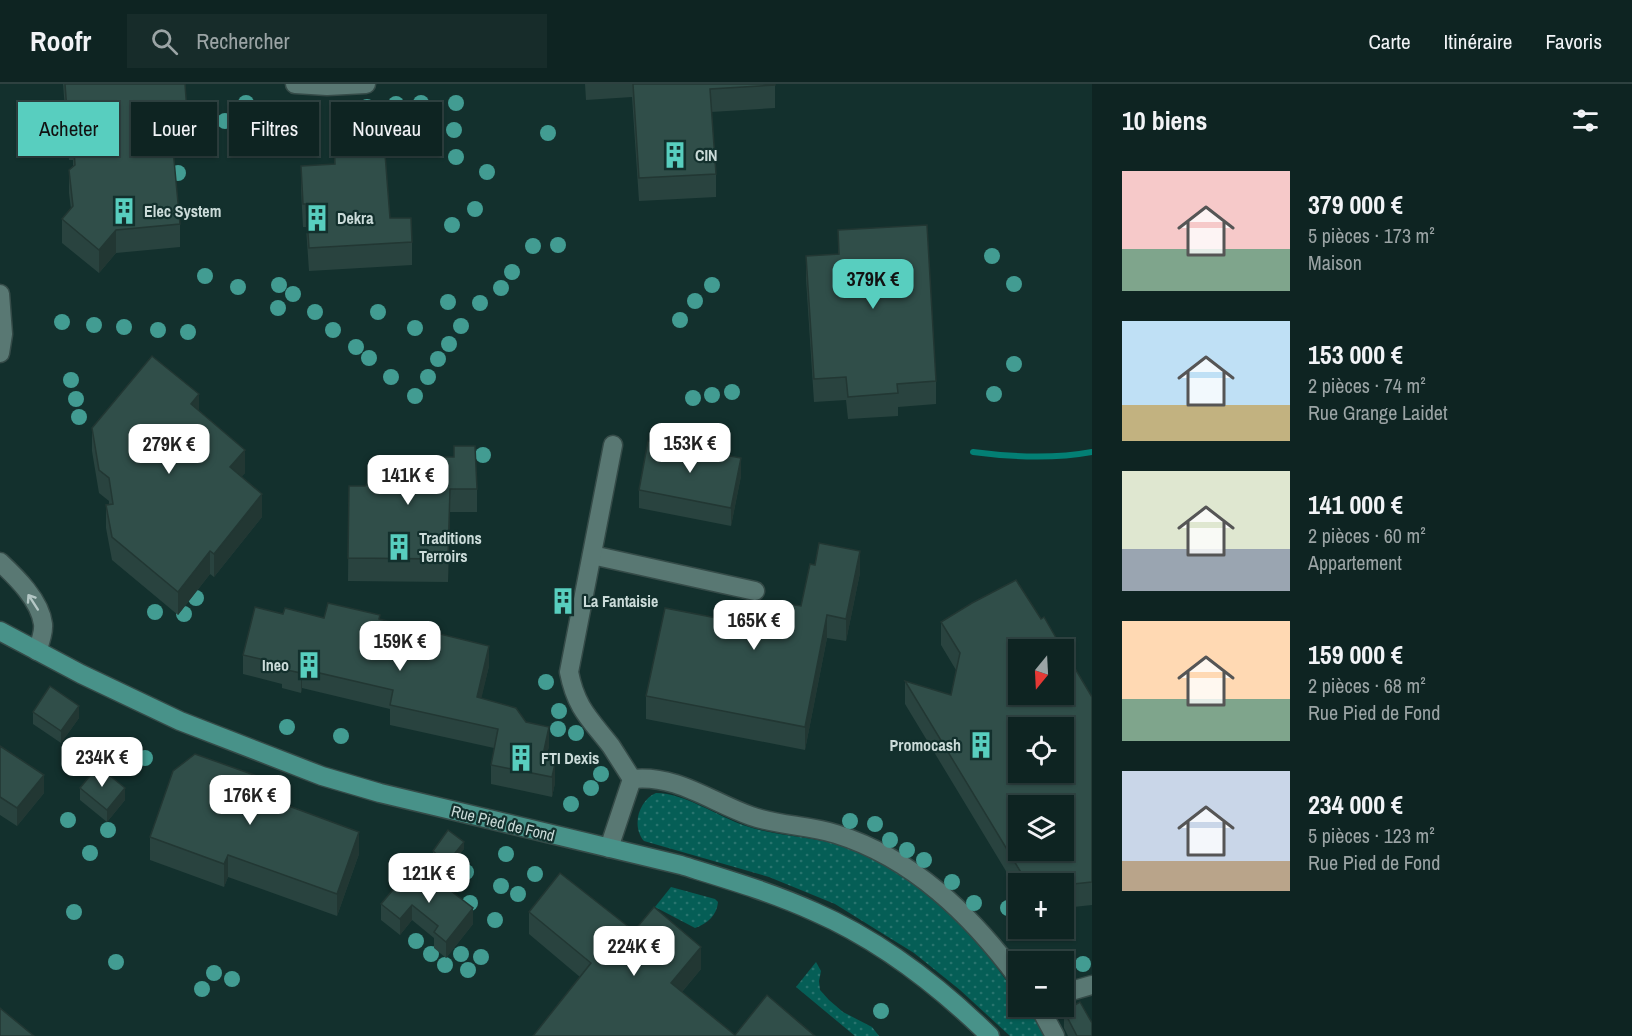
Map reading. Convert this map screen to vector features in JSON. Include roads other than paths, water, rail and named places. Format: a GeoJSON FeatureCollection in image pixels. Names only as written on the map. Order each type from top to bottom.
{"type":"FeatureCollection","features":[{"type":"Feature","properties":{"kind":"main road","name":"Rue Pied de Fond"},"geometry":{"type":"LineString","coordinates":[[0,631],[180,721],[322,776],[380,794],[681,865],[729,879],[816,912],[895,958],[947,998],[990,1036]]}},
{"type":"Feature","properties":{"kind":"street"},"geometry":{"type":"LineString","coordinates":[[295,84],[327,86],[366,84]]}},
{"type":"Feature","properties":{"kind":"street"},"geometry":{"type":"LineString","coordinates":[[0,294],[3,334],[0,353]]}},
{"type":"Feature","properties":{"kind":"street"},"geometry":{"type":"LineString","coordinates":[[613,445],[569,672],[575,698],[585,715],[632,778]]}},
{"type":"Feature","properties":{"kind":"street"},"geometry":{"type":"LineString","coordinates":[[592,555],[756,591]]}},
{"type":"Feature","properties":{"kind":"street"},"geometry":{"type":"LineString","coordinates":[[0,562],[12,573],[36,604],[41,615],[44,626],[37,651]]}},
{"type":"Feature","properties":{"kind":"street"},"geometry":{"type":"LineString","coordinates":[[632,778],[647,777],[671,781],[750,816],[769,822],[834,834],[882,853],[909,868],[954,906],[975,926],[1008,966]]}},
{"type":"Feature","properties":{"kind":"street"},"geometry":{"type":"LineString","coordinates":[[609,848],[632,778]]}},
{"type":"Feature","properties":{"kind":"street"},"geometry":{"type":"LineString","coordinates":[[1074,990],[1092,985]]}},
{"type":"Feature","properties":{"kind":"street"},"geometry":{"type":"LineString","coordinates":[[1045,1017],[1055,1036]]}},
{"type":"Feature","properties":{"kind":"waterway"},"geometry":{"type":"LineString","coordinates":[[973,452],[1032,456],[1063,456],[1092,452]]}},
{"type":"Feature","properties":{"kind":"place","name":"CIN"},"geometry":{"type":"Point","coordinates":[675,155]}},
{"type":"Feature","properties":{"kind":"place","name":"Elec System"},"geometry":{"type":"Point","coordinates":[124,211]}},
{"type":"Feature","properties":{"kind":"place","name":"Dekra"},"geometry":{"type":"Point","coordinates":[317,218]}},
{"type":"Feature","properties":{"kind":"place","name":"Traditions Terroirs"},"geometry":{"type":"Point","coordinates":[399,547]}},
{"type":"Feature","properties":{"kind":"place","name":"La Fantaisie"},"geometry":{"type":"Point","coordinates":[563,601]}},
{"type":"Feature","properties":{"kind":"place","name":"Ineo"},"geometry":{"type":"Point","coordinates":[309,665]}},
{"type":"Feature","properties":{"kind":"place","name":"Promocash"},"geometry":{"type":"Point","coordinates":[981,745]}},
{"type":"Feature","properties":{"kind":"place","name":"FTI Dexis"},"geometry":{"type":"Point","coordinates":[521,758]}}]}
